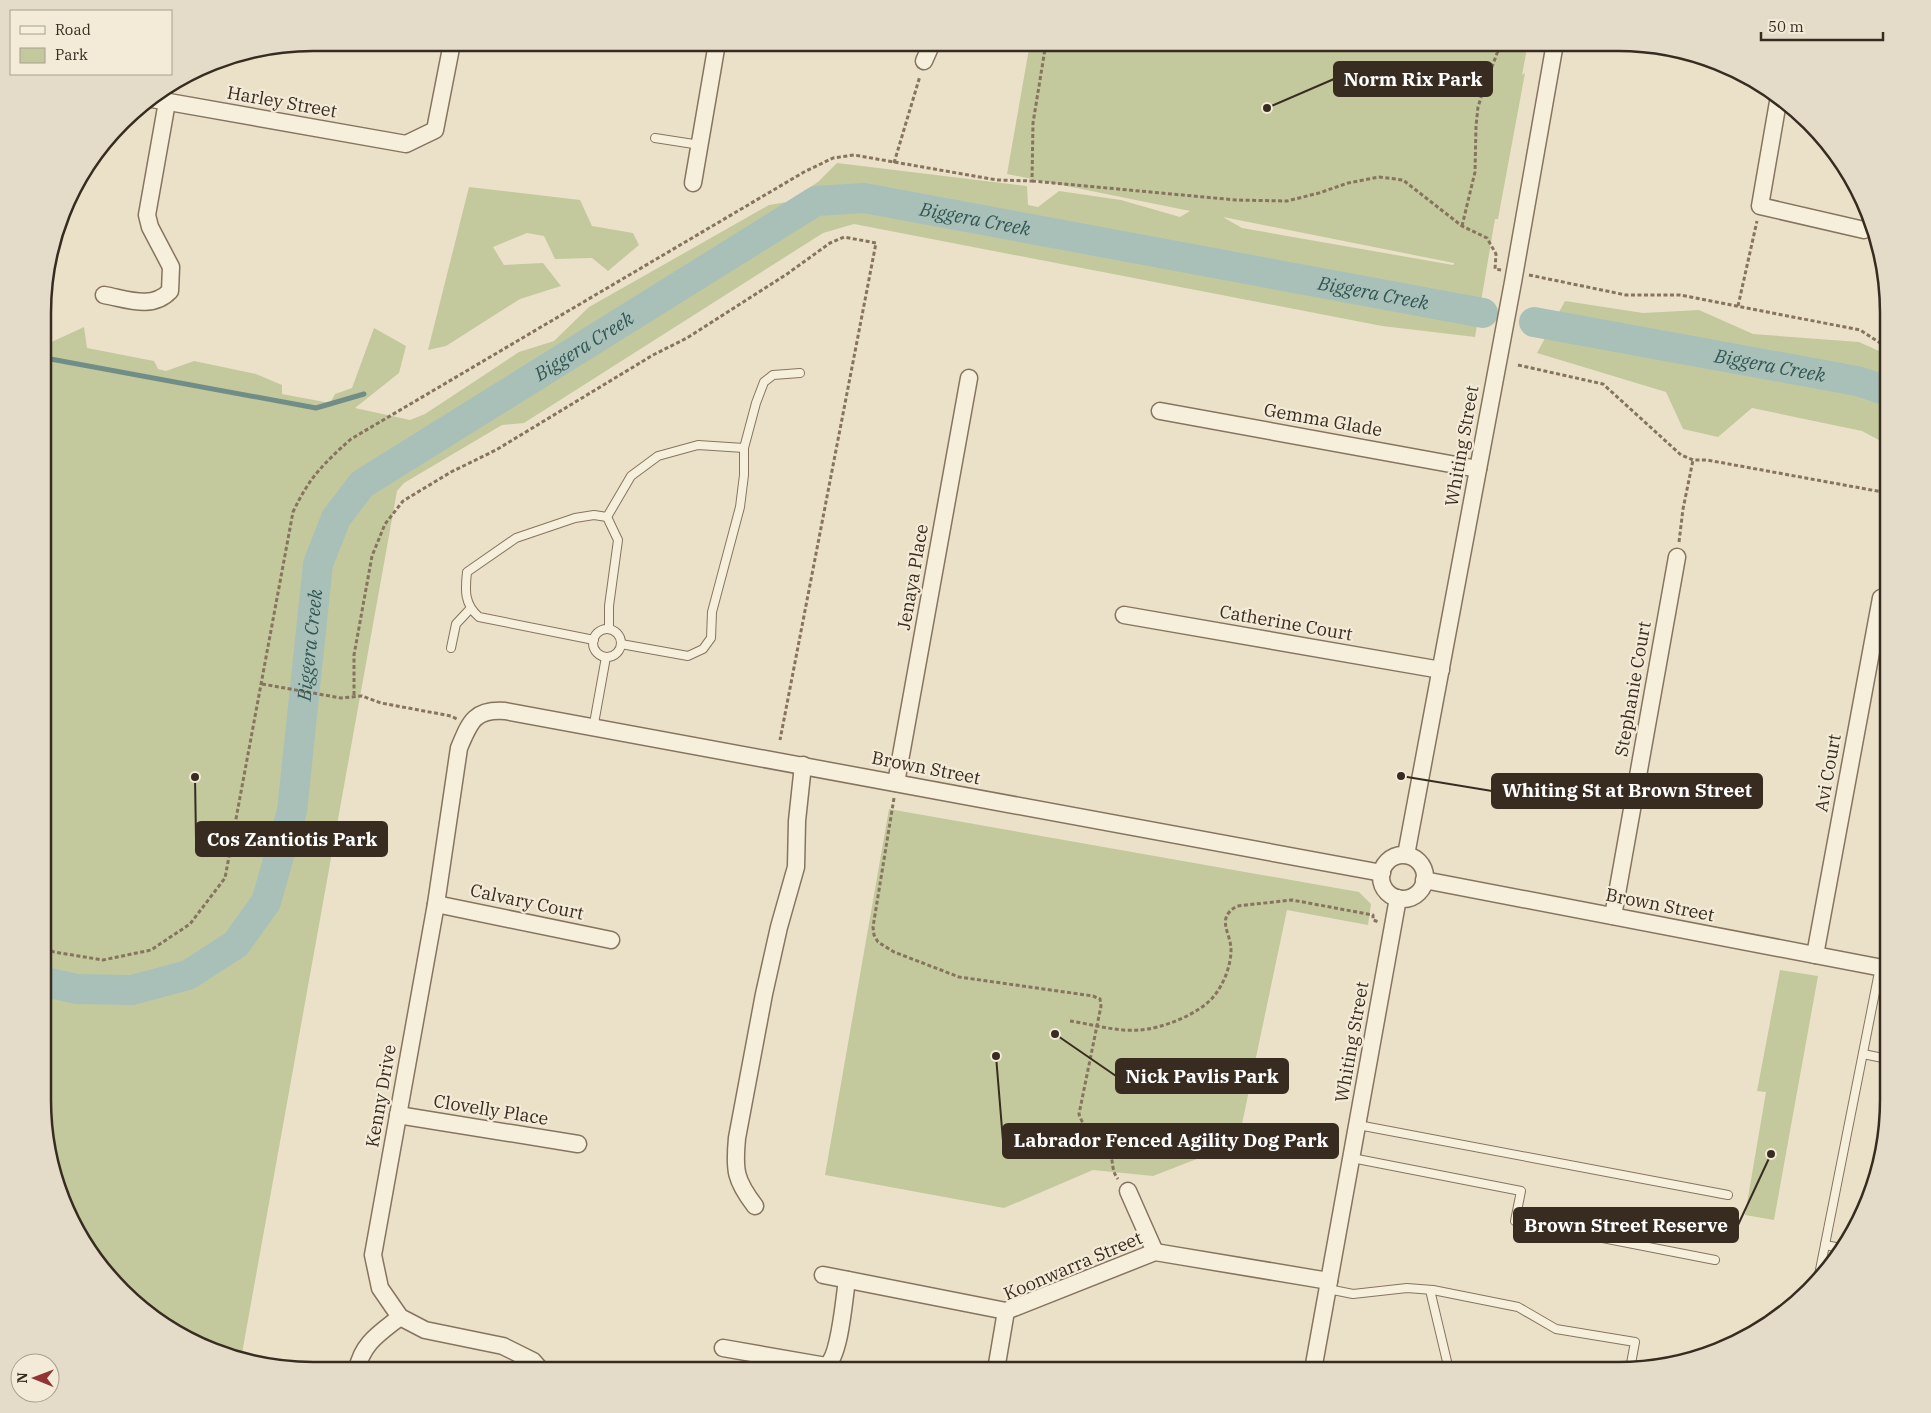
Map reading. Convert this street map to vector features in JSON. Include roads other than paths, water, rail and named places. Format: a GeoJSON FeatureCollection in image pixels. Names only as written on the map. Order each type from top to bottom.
{"type":"FeatureCollection","features":[{"type":"Feature","properties":{"kind":"street","name":"Harley Street"},"geometry":{"type":"LineString","coordinates":[[161,100],[406,144],[435,130],[450,51]]}},
{"type":"Feature","properties":{"kind":"street"},"geometry":{"type":"LineString","coordinates":[[693,183],[716,51]]}},
{"type":"Feature","properties":{"kind":"street"},"geometry":{"type":"LineString","coordinates":[[924,61],[928,51]]}},
{"type":"Feature","properties":{"kind":"street","name":"Whiting Street"},"geometry":{"type":"LineString","coordinates":[[1406,855],[1554,51]]}},
{"type":"Feature","properties":{"kind":"street"},"geometry":{"type":"LineString","coordinates":[[104,295],[151,303],[163,299],[170,291],[171,267],[150,227],[147,216],[160,101]]}},
{"type":"Feature","properties":{"kind":"street"},"geometry":{"type":"LineString","coordinates":[[1777,105],[1760,206],[1864,230]]}},
{"type":"Feature","properties":{"kind":"street","name":"Jenaya Place"},"geometry":{"type":"LineString","coordinates":[[896,782],[968,378]]}},
{"type":"Feature","properties":{"kind":"street","name":"Gemma Glade"},"geometry":{"type":"LineString","coordinates":[[1160,411],[1478,469]]}},
{"type":"Feature","properties":{"kind":"street","name":"Stephanie Court"},"geometry":{"type":"LineString","coordinates":[[1612,916],[1677,557]]}},
{"type":"Feature","properties":{"kind":"street","name":"Avi Court"},"geometry":{"type":"LineString","coordinates":[[1815,955],[1880,603]]}},
{"type":"Feature","properties":{"kind":"street","name":"Catherine Court"},"geometry":{"type":"LineString","coordinates":[[1124,615],[1441,670]]}},
{"type":"Feature","properties":{"kind":"street","name":"Brown Street"},"geometry":{"type":"LineString","coordinates":[[468,725],[477,715],[492,710],[896,782],[1382,873]]}},
{"type":"Feature","properties":{"kind":"street","name":"Kenny Drive"},"geometry":{"type":"LineString","coordinates":[[400,1318],[380,1288],[372,1255],[436,904],[459,748],[468,725]]}},
{"type":"Feature","properties":{"kind":"street"},"geometry":{"type":"LineString","coordinates":[[755,1206],[742,1190],[737,1176],[735,1160],[737,1138],[764,994],[779,927],[796,867],[797,814],[803,765]]}},
{"type":"Feature","properties":{"kind":"street"},"geometry":{"type":"LineString","coordinates":[[1398,855],[1406,855],[1418,861],[1424,874],[1424,880],[1420,891],[1415,895],[1410,898],[1398,898],[1392,896],[1383,886],[1382,873],[1384,865],[1390,859],[1398,855]]}},
{"type":"Feature","properties":{"kind":"street","name":"Brown Street"},"geometry":{"type":"LineString","coordinates":[[1424,880],[1880,967]]}},
{"type":"Feature","properties":{"kind":"street","name":"Whiting Street"},"geometry":{"type":"LineString","coordinates":[[1314,1362],[1398,898]]}},
{"type":"Feature","properties":{"kind":"street","name":"Calvary Court"},"geometry":{"type":"LineString","coordinates":[[436,904],[611,940]]}},
{"type":"Feature","properties":{"kind":"street","name":"Clovelly Place"},"geometry":{"type":"LineString","coordinates":[[398,1114],[578,1144]]}},
{"type":"Feature","properties":{"kind":"street"},"geometry":{"type":"LineString","coordinates":[[1128,1191],[1155,1252]]}},
{"type":"Feature","properties":{"kind":"street","name":"Koonwarra Street"},"geometry":{"type":"LineString","coordinates":[[997,1362],[1006,1311],[1155,1252],[1328,1285]]}},
{"type":"Feature","properties":{"kind":"street"},"geometry":{"type":"LineString","coordinates":[[823,1275],[1006,1311]]}},
{"type":"Feature","properties":{"kind":"street"},"geometry":{"type":"LineString","coordinates":[[837,1362],[836,1352],[847,1280]]}},
{"type":"Feature","properties":{"kind":"street"},"geometry":{"type":"LineString","coordinates":[[358,1362],[368,1344],[400,1318],[425,1330],[503,1346],[534,1362]]}},
{"type":"Feature","properties":{"kind":"street"},"geometry":{"type":"LineString","coordinates":[[723,1348],[798,1362]]}},
{"type":"Feature","properties":{"kind":"lane"},"geometry":{"type":"LineString","coordinates":[[655,138],[700,145]]}},
{"type":"Feature","properties":{"kind":"lane"},"geometry":{"type":"LineString","coordinates":[[621,644],[688,656],[703,649],[711,638],[712,612],[740,508],[744,474],[744,448],[756,403],[764,382],[773,375],[800,373]]}},
{"type":"Feature","properties":{"kind":"lane"},"geometry":{"type":"LineString","coordinates":[[607,517],[631,476],[658,456],[698,445],[744,448]]}},
{"type":"Feature","properties":{"kind":"lane"},"geometry":{"type":"LineString","coordinates":[[594,640],[479,617],[470,609],[465,587],[467,572],[516,538],[574,518],[594,515],[607,517]]}},
{"type":"Feature","properties":{"kind":"lane"},"geometry":{"type":"LineString","coordinates":[[607,517],[618,540],[608,606],[609,629]]}},
{"type":"Feature","properties":{"kind":"lane"},"geometry":{"type":"LineString","coordinates":[[451,648],[456,624],[470,609]]}},
{"type":"Feature","properties":{"kind":"lane"},"geometry":{"type":"LineString","coordinates":[[609,629],[618,634],[621,644],[616,654],[606,657],[596,651],[594,640],[599,632],[609,629]]}},
{"type":"Feature","properties":{"kind":"lane"},"geometry":{"type":"LineString","coordinates":[[593,728],[606,657]]}},
{"type":"Feature","properties":{"kind":"lane"},"geometry":{"type":"LineString","coordinates":[[1821,1265],[1863,1054],[1880,984]]}},
{"type":"Feature","properties":{"kind":"lane"},"geometry":{"type":"LineString","coordinates":[[1863,1054],[1880,1057]]}},
{"type":"Feature","properties":{"kind":"lane"},"geometry":{"type":"LineString","coordinates":[[1358,1125],[1728,1195]]}},
{"type":"Feature","properties":{"kind":"lane"},"geometry":{"type":"LineString","coordinates":[[1352,1158],[1521,1191],[1516,1221],[1715,1260]]}},
{"type":"Feature","properties":{"kind":"lane"},"geometry":{"type":"LineString","coordinates":[[1825,1245],[1835,1247]]}},
{"type":"Feature","properties":{"kind":"lane"},"geometry":{"type":"LineString","coordinates":[[1328,1285],[1353,1294],[1407,1288],[1430,1290],[1518,1307],[1556,1329],[1636,1342],[1632,1361]]}},
{"type":"Feature","properties":{"kind":"lane"},"geometry":{"type":"LineString","coordinates":[[1430,1290],[1447,1362]]}},
{"type":"Feature","properties":{"kind":"waterway","name":"Biggera Creek"},"geometry":{"type":"LineString","coordinates":[[51,983],[77,989],[132,990],[188,975],[236,944],[266,902],[292,811],[318,564],[336,518],[362,484],[816,201],[864,198],[1483,313]]}},
{"type":"Feature","properties":{"kind":"waterway","name":"Biggera Creek"},"geometry":{"type":"LineString","coordinates":[[1534,322],[1857,381],[1880,388]]}},
{"type":"Feature","properties":{"kind":"waterway"},"geometry":{"type":"LineString","coordinates":[[51,359],[316,408],[364,394]]}},
{"type":"Feature","properties":{"kind":"place","name":"Norm Rix Park"},"geometry":{"type":"Point","coordinates":[1267,108]}},
{"type":"Feature","properties":{"kind":"place","name":"Whiting St at Brown Street"},"geometry":{"type":"Point","coordinates":[1401,776]}},
{"type":"Feature","properties":{"kind":"place","name":"Cos Zantiotis Park"},"geometry":{"type":"Point","coordinates":[195,777]}},
{"type":"Feature","properties":{"kind":"place","name":"Nick Pavlis Park"},"geometry":{"type":"Point","coordinates":[1055,1034]}},
{"type":"Feature","properties":{"kind":"place","name":"Labrador Fenced Agility Dog Park"},"geometry":{"type":"Point","coordinates":[996,1056]}},
{"type":"Feature","properties":{"kind":"place","name":"Brown Street Reserve"},"geometry":{"type":"Point","coordinates":[1771,1154]}}]}
